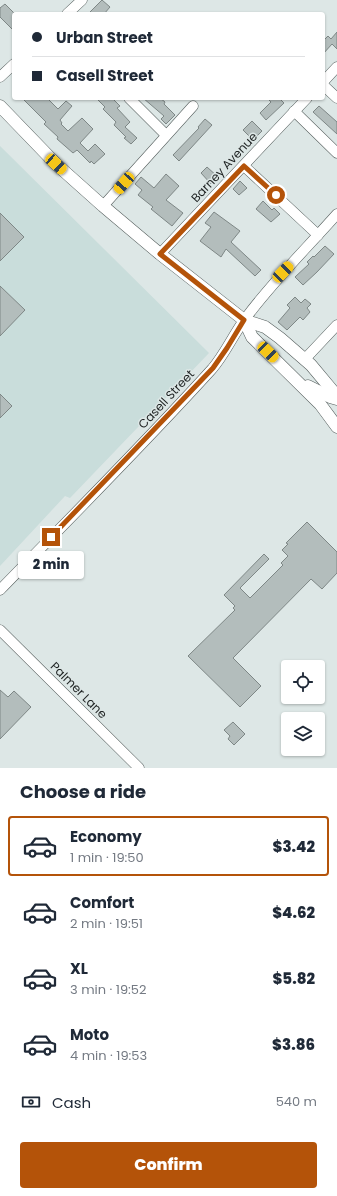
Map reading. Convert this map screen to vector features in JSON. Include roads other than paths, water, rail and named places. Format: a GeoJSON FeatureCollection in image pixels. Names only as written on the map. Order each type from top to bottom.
{"type":"FeatureCollection","features":[{"type":"Feature","properties":{"kind":"main road"},"geometry":{"type":"LineString","coordinates":[[0,106],[56,164],[103,206],[160,254],[244,320],[265,327],[305,359],[337,396]]}},
{"type":"Feature","properties":{"kind":"main road"},"geometry":{"type":"LineString","coordinates":[[244,320],[252,337],[320,404],[337,427]]}},
{"type":"Feature","properties":{"kind":"main road"},"geometry":{"type":"LineString","coordinates":[[290,374],[312,389],[337,399]]}},
{"type":"Feature","properties":{"kind":"street"},"geometry":{"type":"LineString","coordinates":[[69,12],[82,0]]}},
{"type":"Feature","properties":{"kind":"street"},"geometry":{"type":"LineString","coordinates":[[0,78],[12,66]]}},
{"type":"Feature","properties":{"kind":"street"},"geometry":{"type":"LineString","coordinates":[[325,81],[337,67]]}},
{"type":"Feature","properties":{"kind":"street"},"geometry":{"type":"LineString","coordinates":[[325,85],[337,98]]}},
{"type":"Feature","properties":{"kind":"street"},"geometry":{"type":"LineString","coordinates":[[131,100],[166,135]]}},
{"type":"Feature","properties":{"kind":"street","name":"Barney Avenue"},"geometry":{"type":"LineString","coordinates":[[160,254],[305,100]]}},
{"type":"Feature","properties":{"kind":"street"},"geometry":{"type":"LineString","coordinates":[[103,206],[193,106]]}},
{"type":"Feature","properties":{"kind":"street"},"geometry":{"type":"LineString","coordinates":[[294,111],[337,153]]}},
{"type":"Feature","properties":{"kind":"street"},"geometry":{"type":"LineString","coordinates":[[244,166],[318,235]]}},
{"type":"Feature","properties":{"kind":"street","name":"Casell Street"},"geometry":{"type":"LineString","coordinates":[[0,590],[213,368],[244,320],[273,283],[337,214]]}},
{"type":"Feature","properties":{"kind":"street"},"geometry":{"type":"LineString","coordinates":[[305,359],[337,325]]}},
{"type":"Feature","properties":{"kind":"street","name":"Palmer Lane"},"geometry":{"type":"LineString","coordinates":[[0,630],[139,768]]}}]}
